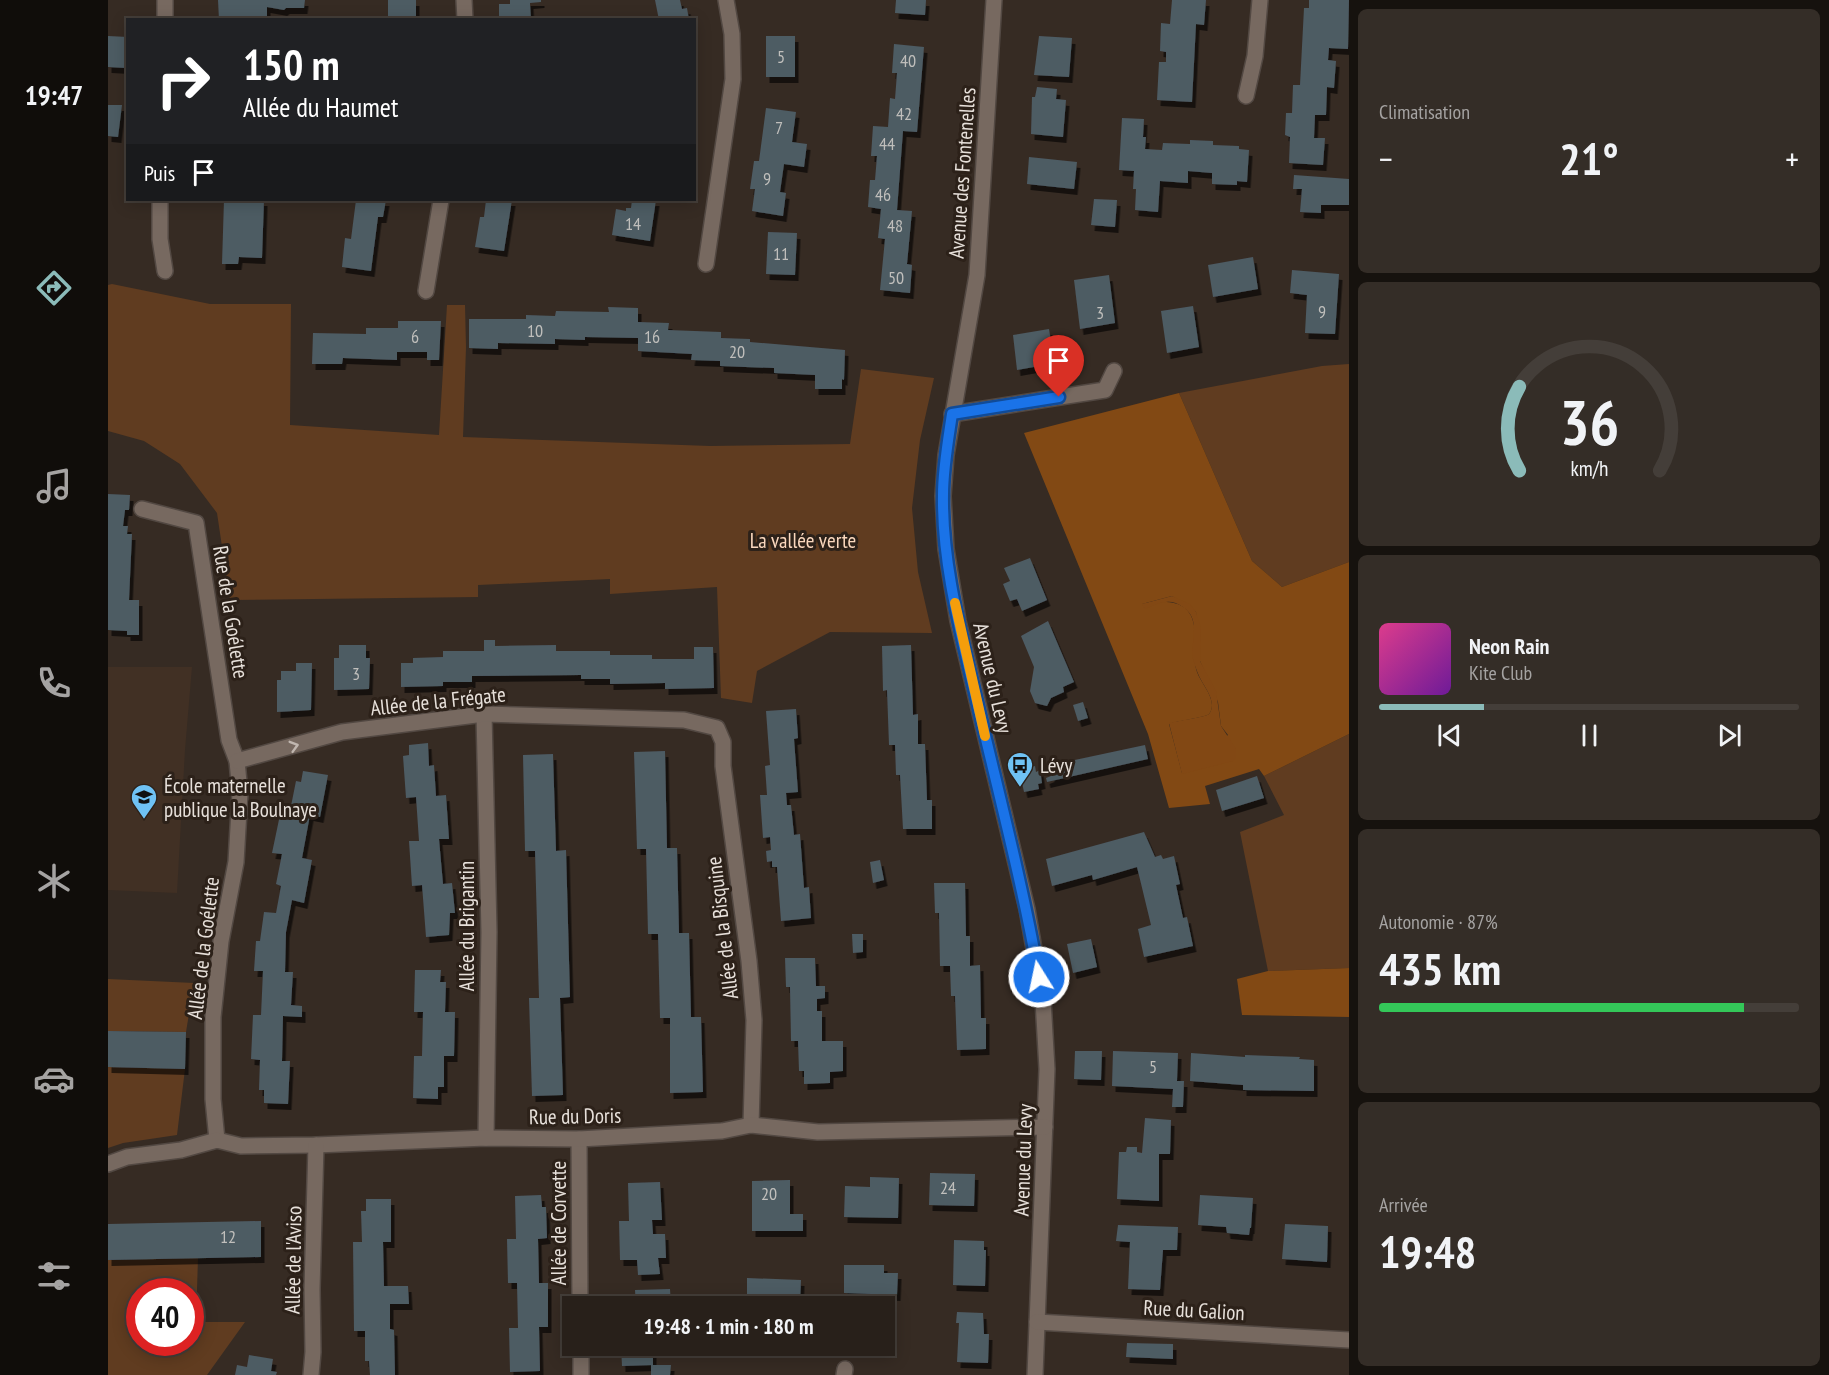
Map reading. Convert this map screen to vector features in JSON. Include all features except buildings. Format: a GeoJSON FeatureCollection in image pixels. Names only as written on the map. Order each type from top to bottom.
{"type":"FeatureCollection","features":[{"type":"Feature","properties":{"kind":"street"},"geometry":{"type":"LineString","coordinates":[[165,0],[165,18]]}},
{"type":"Feature","properties":{"kind":"street"},"geometry":{"type":"LineString","coordinates":[[464,0],[465,18]]}},
{"type":"Feature","properties":{"kind":"street"},"geometry":{"type":"LineString","coordinates":[[706,264],[733,79],[732,34],[726,0]]}},
{"type":"Feature","properties":{"kind":"street","name":"Avenue des Fontenelles"},"geometry":{"type":"LineString","coordinates":[[965,348],[977,275],[994,0]]}},
{"type":"Feature","properties":{"kind":"street"},"geometry":{"type":"LineString","coordinates":[[1246,96],[1255,56],[1260,0]]}},
{"type":"Feature","properties":{"kind":"street"},"geometry":{"type":"LineString","coordinates":[[160,201],[159,238],[165,271]]}},
{"type":"Feature","properties":{"kind":"street"},"geometry":{"type":"LineString","coordinates":[[426,291],[441,201]]}},
{"type":"Feature","properties":{"kind":"street","name":"Avenue du Levy"},"geometry":{"type":"LineString","coordinates":[[965,348],[946,454],[943,496],[946,549],[958,621],[1027,909],[1041,988],[1047,1068],[1035,1375]]}},
{"type":"Feature","properties":{"kind":"street"},"geometry":{"type":"LineString","coordinates":[[952,414],[1105,390],[1114,370]]}},
{"type":"Feature","properties":{"kind":"street","name":"Rue de la Goélette"},"geometry":{"type":"LineString","coordinates":[[142,509],[196,523],[229,740],[237,761]]}},
{"type":"Feature","properties":{"kind":"street","name":"Allée de la Frégate"},"geometry":{"type":"LineString","coordinates":[[237,761],[342,732],[484,714],[684,720],[717,728]]}},
{"type":"Feature","properties":{"kind":"street","name":"Allée du Brigantin"},"geometry":{"type":"LineString","coordinates":[[484,714],[489,932],[486,1138]]}},
{"type":"Feature","properties":{"kind":"street","name":"Allée de la Bisquine"},"geometry":{"type":"LineString","coordinates":[[717,728],[723,742],[723,766],[754,1020],[751,1125]]}},
{"type":"Feature","properties":{"kind":"street","name":"Allée de la Goélette"},"geometry":{"type":"LineString","coordinates":[[217,1140],[213,1099],[213,1017],[221,941],[236,862],[240,793],[237,761]]}},
{"type":"Feature","properties":{"kind":"street","name":"Rue du Doris"},"geometry":{"type":"LineString","coordinates":[[108,1164],[127,1157],[166,1153],[217,1140],[241,1146],[486,1138],[579,1139],[722,1131],[751,1125],[818,1132],[1046,1127]]}},
{"type":"Feature","properties":{"kind":"street","name":"Allée de Corvette"},"geometry":{"type":"LineString","coordinates":[[579,1139],[580,1296]]}},
{"type":"Feature","properties":{"kind":"street","name":"Allée de l'Aviso"},"geometry":{"type":"LineString","coordinates":[[311,1375],[316,1145]]}},
{"type":"Feature","properties":{"kind":"street","name":"Rue du Galion"},"geometry":{"type":"LineString","coordinates":[[1037,1322],[1349,1340]]}},
{"type":"Feature","properties":{"kind":"street"},"geometry":{"type":"LineString","coordinates":[[580,1356],[581,1375]]}},
{"type":"Feature","properties":{"kind":"shaded area"},"geometry":{"type":"Polygon","coordinates":[[[1179,393],[1252,561],[1282,587],[1349,562],[1349,734],[1264,776],[1259,769],[1205,786],[1210,804],[1169,808],[1148,734],[1024,433],[1179,393]],[[1172,596],[1142,604],[1162,602],[1179,604],[1190,614],[1194,623],[1195,666],[1211,698],[1212,709],[1207,715],[1169,724],[1182,773],[1228,735],[1221,726],[1218,702],[1200,661],[1196,612],[1172,596]]]}},
{"type":"Feature","properties":{"kind":"shaded area"},"geometry":{"type":"Polygon","coordinates":[[[1172,596],[1190,604],[1196,612],[1201,628],[1200,661],[1216,691],[1221,726],[1236,749],[1236,758],[1233,761],[1182,774],[1169,723],[1207,715],[1212,705],[1193,661],[1194,624],[1189,612],[1174,602],[1160,603],[1145,609],[1142,604],[1172,596]]]}},
{"type":"Feature","properties":{"kind":"shaded area","name":"École maternelle publique la Boulnaye"},"geometry":{"type":"Polygon","coordinates":[[[108,667],[192,667],[177,893],[108,890],[108,667]]]}},
{"type":"Feature","properties":{"kind":"shaded area"},"geometry":{"type":"Polygon","coordinates":[[[1349,968],[1349,1017],[1242,1015],[1237,979],[1268,971],[1349,968]]]}},
{"type":"Feature","properties":{"kind":"green space","name":"La vallée verte"},"geometry":{"type":"Polygon","coordinates":[[[108,285],[210,304],[291,304],[290,425],[439,435],[447,305],[465,305],[463,437],[710,446],[850,444],[861,369],[934,378],[920,440],[912,508],[918,572],[932,633],[830,632],[757,671],[752,703],[721,698],[717,587],[610,594],[610,579],[478,585],[478,597],[230,600],[217,513],[180,464],[144,441],[108,431],[108,285]]]}},
{"type":"Feature","properties":{"kind":"green space"},"geometry":{"type":"Polygon","coordinates":[[[1349,364],[1349,562],[1282,587],[1252,561],[1179,393],[1322,366],[1349,364]]]}},
{"type":"Feature","properties":{"kind":"green space"},"geometry":{"type":"Polygon","coordinates":[[[1349,734],[1349,968],[1268,971],[1240,832],[1284,815],[1264,776],[1349,734]]]}},
{"type":"Feature","properties":{"kind":"green space"},"geometry":{"type":"Polygon","coordinates":[[[108,979],[194,983],[186,1032],[108,1031],[108,979]]]}},
{"type":"Feature","properties":{"kind":"green space"},"geometry":{"type":"Polygon","coordinates":[[[108,1067],[185,1069],[177,1135],[123,1143],[108,1148],[108,1067]]]}},
{"type":"Feature","properties":{"kind":"green space"},"geometry":{"type":"Polygon","coordinates":[[[198,1258],[197,1278],[126,1278],[126,1356],[204,1356],[204,1322],[245,1322],[207,1375],[108,1375],[108,1260],[198,1258]]]}},
{"type":"Feature","properties":{"kind":"slow traffic"},"geometry":{"type":"LineString","coordinates":[[955,603],[985,736]]}},
{"type":"Feature","properties":{"kind":"place","name":"Lévy"},"geometry":{"type":"Point","coordinates":[1020,788]}},
{"type":"Feature","properties":{"kind":"place","name":"École maternelle publique la Boulnaye"},"geometry":{"type":"Point","coordinates":[144,820]}},
{"type":"Feature","properties":{"kind":"route"},"geometry":{"type":"LineString","coordinates":[[1039,977],[1027,909],[958,621],[946,549],[943,496],[952,414],[1059,397]]}}]}
